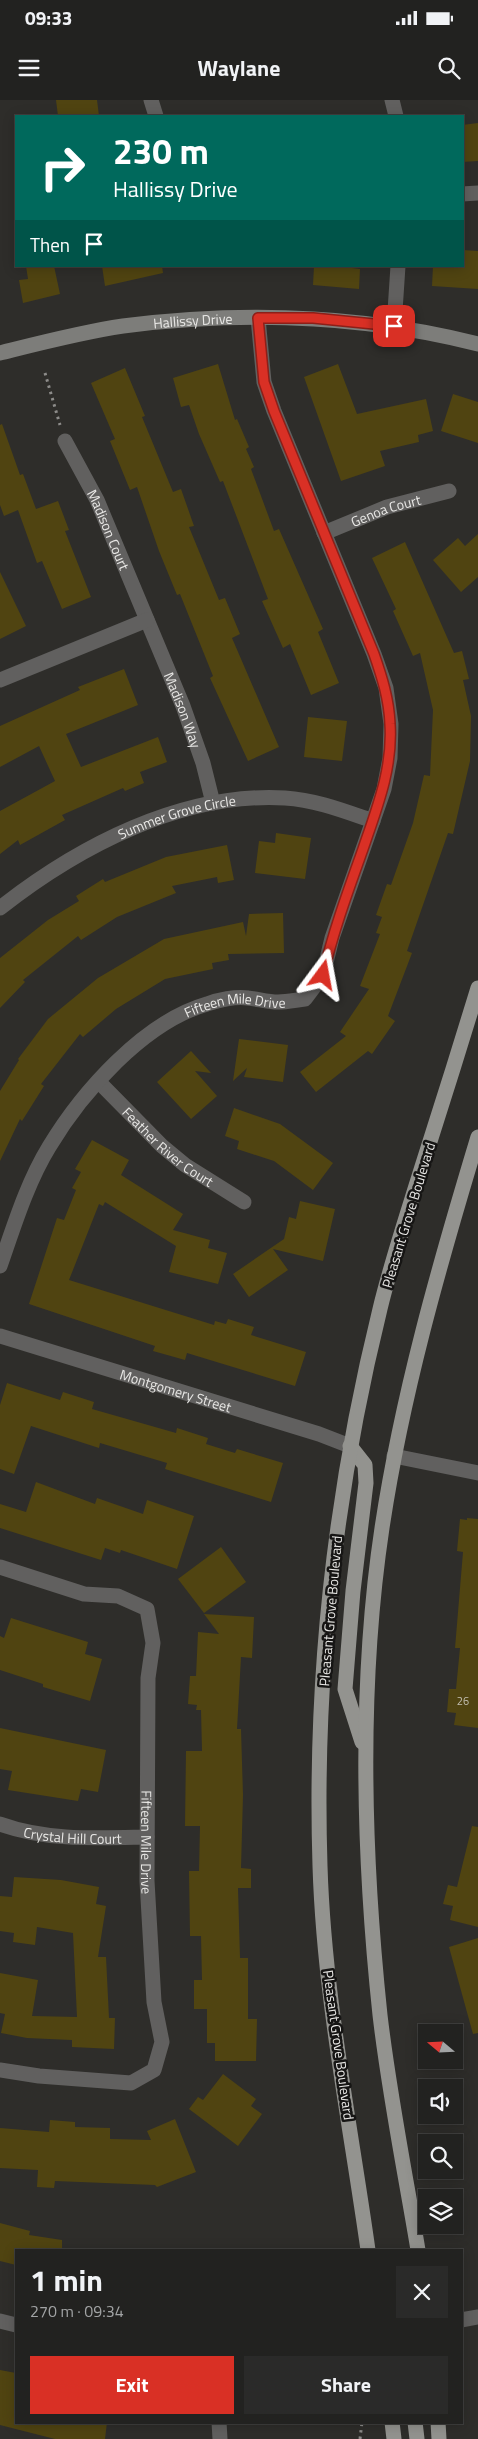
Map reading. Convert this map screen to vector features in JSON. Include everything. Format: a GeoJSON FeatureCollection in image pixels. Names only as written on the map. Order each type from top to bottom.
{"type":"FeatureCollection","features":[{"type":"Feature","properties":{"kind":"main road","name":"Pleasant Grove Boulevard"},"geometry":{"type":"LineString","coordinates":[[368,2249],[333,2022],[320,1866],[321,1712],[327,1618],[334,1545],[350,1446],[380,1307],[478,988]]}},
{"type":"Feature","properties":{"kind":"main road"},"geometry":{"type":"LineString","coordinates":[[418,2249],[380,2016],[368,1864],[365,1753],[371,1627],[382,1530],[394,1456],[412,1369],[433,1288],[478,1137]]}},
{"type":"Feature","properties":{"kind":"main road"},"geometry":{"type":"LineString","coordinates":[[350,1446],[365,1465],[366,1483],[352,1591],[345,1689],[365,1753]]}},
{"type":"Feature","properties":{"kind":"main road"},"geometry":{"type":"LineString","coordinates":[[392,2424],[394,2439]]}},
{"type":"Feature","properties":{"kind":"main road"},"geometry":{"type":"LineString","coordinates":[[415,2424],[417,2439]]}},
{"type":"Feature","properties":{"kind":"main road"},"geometry":{"type":"LineString","coordinates":[[438,2424],[439,2439]]}},
{"type":"Feature","properties":{"kind":"street"},"geometry":{"type":"LineString","coordinates":[[151,100],[156,115]]}},
{"type":"Feature","properties":{"kind":"street"},"geometry":{"type":"LineString","coordinates":[[392,100],[396,115]]}},
{"type":"Feature","properties":{"kind":"street"},"geometry":{"type":"LineString","coordinates":[[464,194],[478,193]]}},
{"type":"Feature","properties":{"kind":"street"},"geometry":{"type":"LineString","coordinates":[[394,326],[398,267]]}},
{"type":"Feature","properties":{"kind":"street","name":"Hallissy Drive"},"geometry":{"type":"LineString","coordinates":[[0,353],[122,326],[211,319],[258,318],[313,318],[394,326],[431,332],[478,344]]}},
{"type":"Feature","properties":{"kind":"street","name":"Fifteen Mile Drive"},"geometry":{"type":"LineString","coordinates":[[0,1266],[31,1184],[49,1148],[72,1111],[149,1034],[185,1012],[208,1003],[246,997],[278,1002],[305,999],[323,975],[332,938],[384,788],[390,758],[390,724],[386,688],[264,382],[258,318]]}},
{"type":"Feature","properties":{"kind":"street","name":"Madison Court"},"geometry":{"type":"LineString","coordinates":[[65,441],[97,500],[146,620]]}},
{"type":"Feature","properties":{"kind":"street","name":"Genoa Court"},"geometry":{"type":"LineString","coordinates":[[324,533],[387,507],[449,491]]}},
{"type":"Feature","properties":{"kind":"street"},"geometry":{"type":"LineString","coordinates":[[0,680],[146,620]]}},
{"type":"Feature","properties":{"kind":"street","name":"Madison Way"},"geometry":{"type":"LineString","coordinates":[[146,620],[183,706],[203,763],[213,803]]}},
{"type":"Feature","properties":{"kind":"street","name":"Summer Grove Circle"},"geometry":{"type":"LineString","coordinates":[[0,908],[38,878],[86,849],[136,827],[213,803],[286,798],[330,806],[373,821]]}},
{"type":"Feature","properties":{"kind":"street","name":"Feather River Court"},"geometry":{"type":"LineString","coordinates":[[99,1082],[162,1146],[185,1165],[244,1202]]}},
{"type":"Feature","properties":{"kind":"street","name":"Montgomery Street"},"geometry":{"type":"LineString","coordinates":[[0,1336],[319,1434],[350,1446]]}},
{"type":"Feature","properties":{"kind":"street"},"geometry":{"type":"LineString","coordinates":[[394,1456],[478,1473]]}},
{"type":"Feature","properties":{"kind":"street","name":"Fifteen Mile Drive"},"geometry":{"type":"LineString","coordinates":[[0,1567],[84,1594],[118,1596],[147,1609],[154,1643],[148,1678],[147,1836],[154,2002],[162,2042],[154,2070],[131,2083],[39,2076],[0,2070]]}},
{"type":"Feature","properties":{"kind":"street","name":"Crystal Hill Court"},"geometry":{"type":"LineString","coordinates":[[0,1824],[38,1834],[68,1838],[147,1836]]}},
{"type":"Feature","properties":{"kind":"street"},"geometry":{"type":"LineString","coordinates":[[463,2320],[478,2317]]}},
{"type":"Feature","properties":{"kind":"street"},"geometry":{"type":"LineString","coordinates":[[0,2322],[15,2325]]}},
{"type":"Feature","properties":{"kind":"street"},"geometry":{"type":"LineString","coordinates":[[219,2424],[220,2439]]}},
{"type":"Feature","properties":{"kind":"path"},"geometry":{"type":"LineString","coordinates":[[45,373],[65,441]]}},
{"type":"Feature","properties":{"kind":"path"},"geometry":{"type":"LineString","coordinates":[[360,2439],[362,2424]]}},
{"type":"Feature","properties":{"kind":"building"},"geometry":{"type":"Polygon","coordinates":[[[56,100],[97,100],[99,115],[58,115],[56,100]]]}},
{"type":"Feature","properties":{"kind":"building"},"geometry":{"type":"Polygon","coordinates":[[[478,123],[478,161],[464,162],[464,125],[478,123]]]}},
{"type":"Feature","properties":{"kind":"building"},"geometry":{"type":"Polygon","coordinates":[[[464,250],[478,251],[478,289],[432,286],[433,267],[464,267],[464,250]]]}},
{"type":"Feature","properties":{"kind":"building"},"geometry":{"type":"Polygon","coordinates":[[[26,267],[54,267],[60,294],[23,303],[19,280],[28,279],[26,267]]]}},
{"type":"Feature","properties":{"kind":"building"},"geometry":{"type":"Polygon","coordinates":[[[102,267],[162,267],[163,273],[105,286],[102,267]]]}},
{"type":"Feature","properties":{"kind":"building"},"geometry":{"type":"Polygon","coordinates":[[[314,267],[352,267],[360,269],[359,289],[313,285],[314,267]]]}},
{"type":"Feature","properties":{"kind":"building"},"geometry":{"type":"Polygon","coordinates":[[[218,364],[235,420],[237,419],[249,447],[246,449],[254,467],[251,469],[274,531],[279,529],[323,629],[318,632],[339,683],[311,695],[290,644],[283,648],[262,601],[268,599],[223,481],[220,482],[199,434],[189,405],[181,407],[173,378],[218,364]]]}},
{"type":"Feature","properties":{"kind":"building"},"geometry":{"type":"Polygon","coordinates":[[[338,364],[357,414],[426,399],[433,431],[418,435],[419,442],[380,451],[385,466],[341,481],[304,377],[338,364]]]}},
{"type":"Feature","properties":{"kind":"building"},"geometry":{"type":"Polygon","coordinates":[[[125,368],[145,416],[142,417],[173,492],[181,489],[194,526],[189,527],[219,600],[225,598],[240,634],[232,638],[279,747],[248,761],[210,678],[213,676],[180,594],[177,595],[159,551],[137,487],[130,490],[110,441],[115,439],[91,383],[125,368]]]}},
{"type":"Feature","properties":{"kind":"building"},"geometry":{"type":"Polygon","coordinates":[[[453,394],[478,402],[478,443],[441,431],[453,394]]]}},
{"type":"Feature","properties":{"kind":"building"},"geometry":{"type":"Polygon","coordinates":[[[2,424],[20,475],[23,474],[36,509],[58,501],[69,530],[65,531],[91,597],[62,609],[42,561],[37,563],[18,510],[4,516],[0,505],[0,425],[2,424]]]}},
{"type":"Feature","properties":{"kind":"building"},"geometry":{"type":"Polygon","coordinates":[[[478,534],[478,577],[461,592],[433,560],[458,538],[465,546],[478,534]]]}},
{"type":"Feature","properties":{"kind":"building"},"geometry":{"type":"Polygon","coordinates":[[[405,542],[454,653],[462,651],[469,679],[463,680],[471,716],[470,761],[453,834],[448,833],[407,951],[412,953],[388,1016],[395,1021],[372,1054],[368,1051],[316,1092],[300,1072],[346,1036],[340,1032],[369,989],[360,986],[380,934],[376,933],[382,917],[376,915],[387,884],[391,885],[413,823],[424,775],[430,776],[433,710],[420,653],[413,656],[393,611],[396,609],[372,558],[405,542]]]}},
{"type":"Feature","properties":{"kind":"building"},"geometry":{"type":"Polygon","coordinates":[[[0,572],[26,626],[0,639],[0,572]]]}},
{"type":"Feature","properties":{"kind":"building"},"geometry":{"type":"Polygon","coordinates":[[[124,669],[138,705],[66,734],[81,767],[158,737],[167,762],[140,772],[144,783],[125,791],[123,788],[62,815],[65,820],[20,845],[18,840],[0,854],[0,811],[55,781],[39,746],[0,767],[0,726],[80,690],[78,687],[124,669]]]}},
{"type":"Feature","properties":{"kind":"building"},"geometry":{"type":"Polygon","coordinates":[[[308,717],[347,721],[342,761],[304,757],[308,717]]]}},
{"type":"Feature","properties":{"kind":"building"},"geometry":{"type":"Polygon","coordinates":[[[276,833],[311,838],[305,879],[255,873],[259,841],[275,843],[276,833]]]}},
{"type":"Feature","properties":{"kind":"building"},"geometry":{"type":"Polygon","coordinates":[[[227,845],[234,880],[218,883],[217,877],[172,886],[176,893],[117,917],[81,940],[78,936],[23,980],[25,982],[0,1008],[0,958],[48,920],[79,901],[76,896],[103,879],[105,882],[166,857],[227,845]]]}},
{"type":"Feature","properties":{"kind":"building"},"geometry":{"type":"Polygon","coordinates":[[[283,913],[284,953],[228,954],[229,960],[212,963],[213,969],[165,979],[116,1009],[83,1037],[80,1034],[41,1084],[44,1086],[22,1121],[20,1119],[0,1161],[0,1091],[18,1059],[48,1019],[98,978],[164,939],[243,922],[246,936],[249,914],[283,913]]]}},
{"type":"Feature","properties":{"kind":"building"},"geometry":{"type":"Polygon","coordinates":[[[239,1039],[288,1045],[283,1082],[244,1077],[247,1068],[233,1081],[239,1039]]]}},
{"type":"Feature","properties":{"kind":"building"},"geometry":{"type":"Polygon","coordinates":[[[191,1051],[211,1073],[195,1071],[217,1096],[191,1119],[157,1082],[191,1051]]]}},
{"type":"Feature","properties":{"kind":"building"},"geometry":{"type":"Polygon","coordinates":[[[234,1108],[280,1124],[333,1163],[313,1190],[274,1161],[237,1149],[239,1141],[225,1136],[234,1108]]]}},
{"type":"Feature","properties":{"kind":"building"},"geometry":{"type":"Polygon","coordinates":[[[92,1140],[129,1160],[121,1175],[183,1214],[173,1230],[210,1240],[208,1248],[227,1253],[218,1284],[169,1272],[176,1246],[105,1202],[103,1206],[99,1204],[69,1280],[214,1325],[215,1321],[226,1324],[228,1319],[254,1327],[251,1335],[306,1352],[295,1386],[187,1353],[185,1360],[153,1351],[155,1346],[29,1304],[57,1218],[64,1220],[76,1190],[72,1188],[81,1172],[75,1169],[92,1140]]]}},
{"type":"Feature","properties":{"kind":"building"},"geometry":{"type":"Polygon","coordinates":[[[300,1201],[335,1209],[323,1261],[273,1249],[288,1270],[249,1297],[233,1274],[284,1239],[289,1217],[296,1219],[300,1201]]]}},
{"type":"Feature","properties":{"kind":"building"},"geometry":{"type":"Polygon","coordinates":[[[7,1383],[60,1400],[63,1392],[94,1402],[92,1409],[176,1433],[177,1428],[208,1438],[206,1444],[235,1453],[237,1449],[283,1463],[271,1502],[165,1469],[167,1463],[100,1443],[99,1448],[31,1426],[14,1474],[0,1469],[0,1405],[7,1383]]]}},
{"type":"Feature","properties":{"kind":"building"},"geometry":{"type":"Polygon","coordinates":[[[36,1482],[95,1504],[97,1498],[143,1514],[147,1500],[194,1516],[177,1569],[121,1550],[120,1553],[105,1548],[101,1560],[0,1528],[0,1504],[26,1512],[36,1482]]]}},
{"type":"Feature","properties":{"kind":"building"},"geometry":{"type":"Polygon","coordinates":[[[467,1518],[478,1519],[478,1728],[454,1725],[456,1713],[447,1712],[449,1689],[456,1689],[460,1648],[455,1648],[463,1552],[457,1551],[460,1519],[467,1520],[467,1518]]]}},
{"type":"Feature","properties":{"kind":"building"},"geometry":{"type":"Polygon","coordinates":[[[221,1547],[246,1582],[204,1613],[178,1579],[221,1547]]]}},
{"type":"Feature","properties":{"kind":"building"},"geometry":{"type":"Polygon","coordinates":[[[204,1614],[254,1617],[252,1658],[241,1657],[237,1729],[241,1729],[243,1795],[241,1868],[251,1869],[251,1888],[238,1888],[240,1958],[248,1958],[248,2019],[257,2019],[256,2061],[215,2061],[215,2043],[207,2043],[207,2009],[194,2009],[194,1980],[202,1980],[201,1936],[190,1936],[189,1871],[199,1871],[200,1826],[185,1826],[186,1751],[202,1751],[201,1710],[196,1710],[197,1705],[188,1704],[190,1676],[196,1676],[198,1632],[219,1634],[204,1614]]]}},
{"type":"Feature","properties":{"kind":"building"},"geometry":{"type":"Polygon","coordinates":[[[11,1618],[88,1642],[85,1654],[102,1659],[90,1701],[43,1687],[43,1684],[0,1670],[0,1636],[4,1638],[11,1618]]]}},
{"type":"Feature","properties":{"kind":"building"},"geometry":{"type":"Polygon","coordinates":[[[0,1728],[106,1750],[98,1792],[81,1789],[78,1801],[8,1790],[12,1771],[0,1769],[0,1728]]]}},
{"type":"Feature","properties":{"kind":"building"},"geometry":{"type":"Polygon","coordinates":[[[472,1826],[478,1827],[478,1927],[450,1920],[453,1906],[443,1904],[448,1885],[457,1887],[472,1826]]]}},
{"type":"Feature","properties":{"kind":"building"},"geometry":{"type":"Polygon","coordinates":[[[14,1877],[61,1880],[99,1887],[96,1904],[106,1906],[98,1957],[106,1957],[109,2018],[115,2018],[114,2049],[72,2047],[72,2040],[27,2038],[1,2033],[5,2014],[0,2013],[0,1973],[38,1980],[32,2016],[77,2017],[73,1933],[37,1927],[35,1945],[13,1942],[14,1933],[0,1931],[0,1896],[12,1897],[14,1877]]]}},
{"type":"Feature","properties":{"kind":"building"},"geometry":{"type":"Polygon","coordinates":[[[478,1938],[478,2033],[473,2034],[449,1947],[478,1938]]]}},
{"type":"Feature","properties":{"kind":"building"},"geometry":{"type":"Polygon","coordinates":[[[223,2074],[256,2099],[251,2106],[262,2114],[238,2146],[189,2109],[198,2097],[203,2100],[223,2074]]]}},
{"type":"Feature","properties":{"kind":"building"},"geometry":{"type":"Polygon","coordinates":[[[175,2119],[196,2172],[157,2187],[155,2185],[55,2181],[54,2188],[37,2187],[38,2170],[0,2168],[0,2128],[49,2132],[50,2120],[75,2122],[75,2127],[110,2128],[110,2139],[151,2140],[147,2131],[175,2119]]]}},
{"type":"Feature","properties":{"kind":"building"},"geometry":{"type":"Polygon","coordinates":[[[0,2223],[30,2231],[29,2235],[62,2240],[62,2249],[15,2249],[15,2265],[0,2261],[0,2223]]]}},
{"type":"Feature","properties":{"kind":"building"},"geometry":{"type":"Polygon","coordinates":[[[0,2370],[15,2373],[15,2424],[107,2424],[105,2439],[55,2439],[0,2425],[0,2370]]]}},
{"type":"Feature","properties":{"kind":"route"},"geometry":{"type":"LineString","coordinates":[[323,975],[332,938],[384,788],[390,758],[390,724],[386,688],[374,654],[274,411],[264,382],[258,318],[313,318],[394,326]]}}]}
